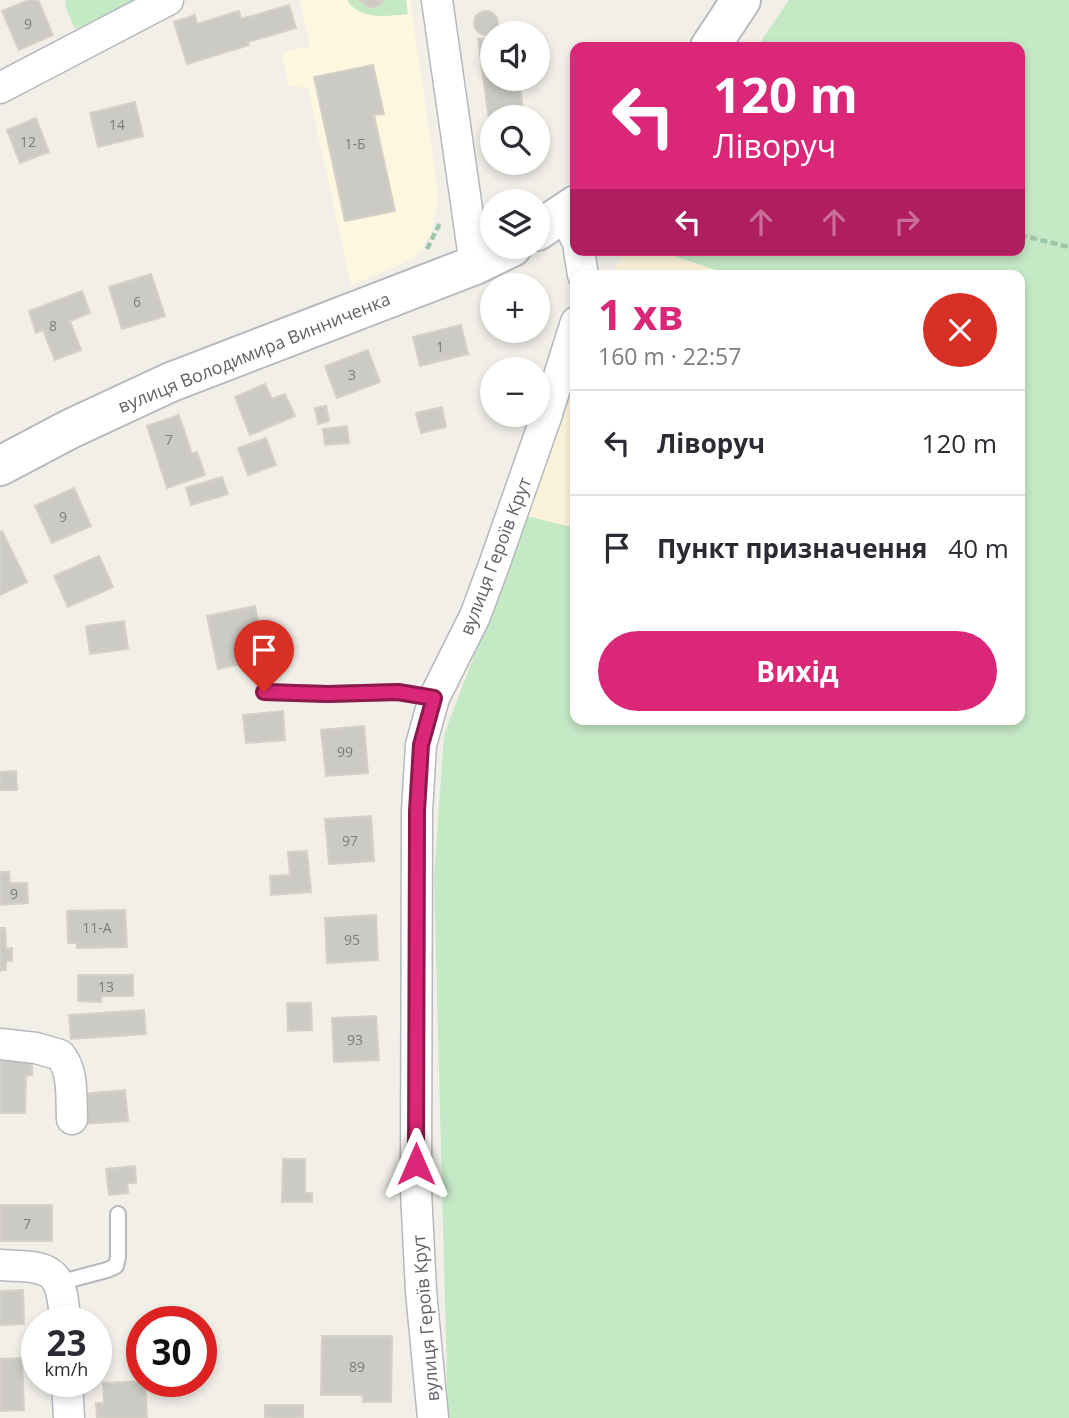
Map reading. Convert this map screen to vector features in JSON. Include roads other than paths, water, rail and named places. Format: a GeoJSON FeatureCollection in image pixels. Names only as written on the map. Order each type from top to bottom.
{"type":"FeatureCollection","features":[{"type":"Feature","properties":{"kind":"main road"},"geometry":{"type":"LineString","coordinates":[[713,42],[741,0]]}},
{"type":"Feature","properties":{"kind":"main road","name":"вулиця Володимира Винниченка"},"geometry":{"type":"LineString","coordinates":[[0,466],[70,429],[171,382],[487,259]]}},
{"type":"Feature","properties":{"kind":"street"},"geometry":{"type":"LineString","coordinates":[[0,88],[168,0]]}},
{"type":"Feature","properties":{"kind":"street"},"geometry":{"type":"LineString","coordinates":[[437,0],[475,265]]}},
{"type":"Feature","properties":{"kind":"street","name":"вулиця Героїв Крут"},"geometry":{"type":"LineString","coordinates":[[433,1418],[418,1244],[415,1110],[419,765],[425,726],[434,698],[470,628],[485,590],[542,430],[570,341]]}},
{"type":"Feature","properties":{"kind":"street"},"geometry":{"type":"LineString","coordinates":[[0,1044],[36,1048],[60,1055],[69,1073],[72,1119]]}},
{"type":"Feature","properties":{"kind":"street"},"geometry":{"type":"LineString","coordinates":[[0,1265],[41,1268],[50,1272],[58,1283],[63,1306]]}},
{"type":"Feature","properties":{"kind":"street"},"geometry":{"type":"LineString","coordinates":[[68,1397],[69,1418]]}},
{"type":"Feature","properties":{"kind":"lane"},"geometry":{"type":"LineString","coordinates":[[264,692],[398,692],[434,698]]}},
{"type":"Feature","properties":{"kind":"lane"},"geometry":{"type":"LineString","coordinates":[[58,1283],[116,1266],[118,1214]]}}]}
